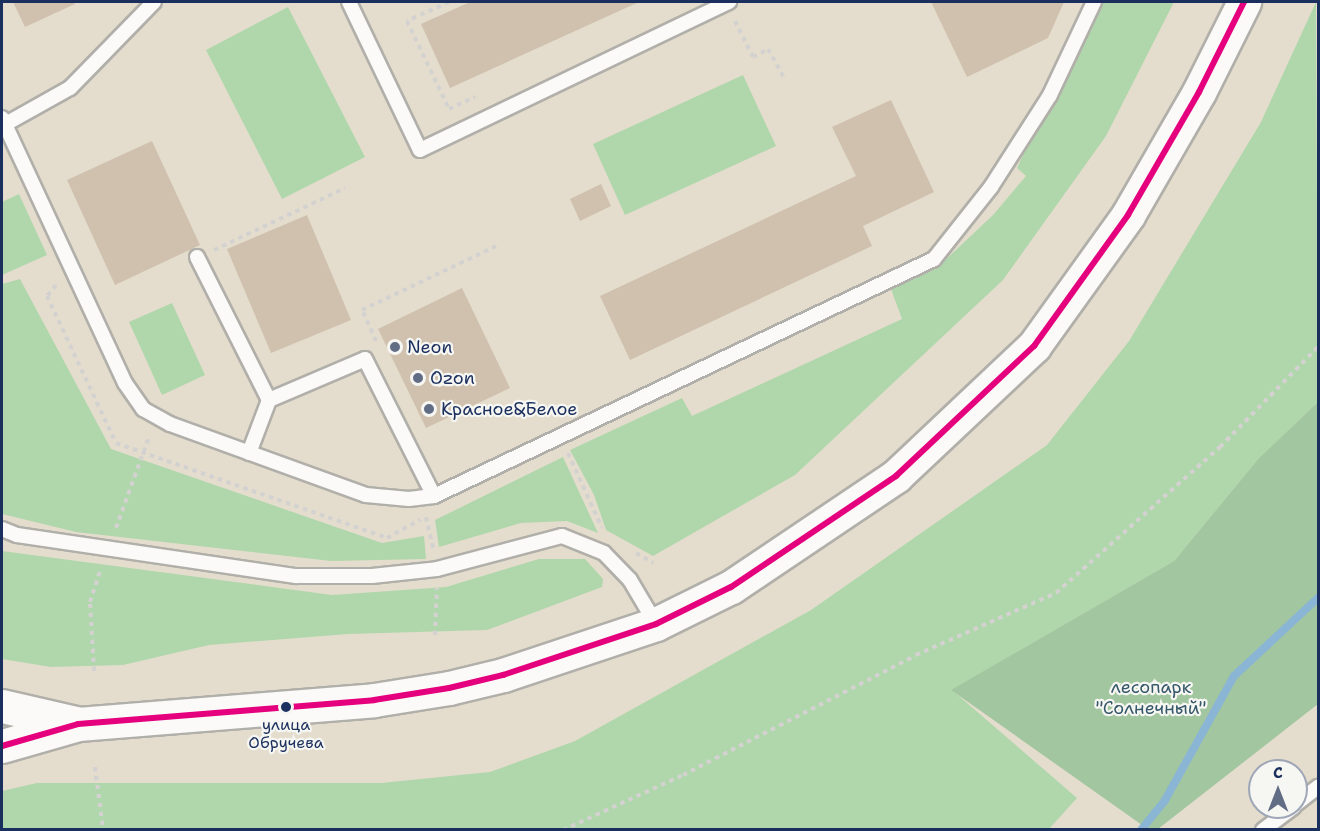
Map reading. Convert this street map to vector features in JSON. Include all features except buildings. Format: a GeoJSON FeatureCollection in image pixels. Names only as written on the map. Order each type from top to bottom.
{"type":"FeatureCollection","features":[{"type":"Feature","properties":{"kind":"street"},"geometry":{"type":"LineString","coordinates":[[2,746],[78,724],[330,704],[449,688],[503,675],[656,624],[731,587],[896,476],[1034,346],[1128,215],[1199,92],[1244,2]]}},
{"type":"Feature","properties":{"kind":"street"},"geometry":{"type":"LineString","coordinates":[[2,706],[78,724]]}},
{"type":"Feature","properties":{"kind":"lane"},"geometry":{"type":"LineString","coordinates":[[154,2],[70,87],[2,123],[125,383],[143,409],[170,424],[366,495],[386,500],[434,496],[934,259],[991,187],[1050,95],[1094,2]]}},
{"type":"Feature","properties":{"kind":"lane"},"geometry":{"type":"LineString","coordinates":[[349,2],[420,150],[728,2]]}},
{"type":"Feature","properties":{"kind":"lane"},"geometry":{"type":"LineString","coordinates":[[197,257],[269,400]]}},
{"type":"Feature","properties":{"kind":"lane"},"geometry":{"type":"LineString","coordinates":[[249,453],[269,400],[365,359],[434,496]]}},
{"type":"Feature","properties":{"kind":"lane"},"geometry":{"type":"LineString","coordinates":[[2,529],[17,536],[296,576],[372,576],[437,569],[562,536],[604,553],[630,580],[656,624]]}},
{"type":"Feature","properties":{"kind":"lane"},"geometry":{"type":"LineString","coordinates":[[1263,830],[1277,819]]}},
{"type":"Feature","properties":{"kind":"path"},"geometry":{"type":"LineString","coordinates":[[448,2],[407,21],[449,109],[481,94]]}},
{"type":"Feature","properties":{"kind":"path"},"geometry":{"type":"LineString","coordinates":[[728,2],[753,57],[768,49],[785,80]]}},
{"type":"Feature","properties":{"kind":"path"},"geometry":{"type":"LineString","coordinates":[[197,257],[345,188]]}},
{"type":"Feature","properties":{"kind":"path"},"geometry":{"type":"LineString","coordinates":[[368,325],[362,310],[498,244]]}},
{"type":"Feature","properties":{"kind":"path"},"geometry":{"type":"LineString","coordinates":[[563,830],[683,775],[916,656],[1056,593],[1220,447],[1318,348]]}},
{"type":"Feature","properties":{"kind":"path"},"geometry":{"type":"LineString","coordinates":[[566,448],[597,511]]}},
{"type":"Feature","properties":{"kind":"path"},"geometry":{"type":"LineString","coordinates":[[95,767],[103,830]]}},
{"type":"Feature","properties":{"kind":"green space"},"geometry":{"type":"Polygon","coordinates":[[[1094,2],[1174,2],[1106,136],[1003,280],[795,475],[653,556],[606,530],[594,495],[570,450],[682,398],[692,416],[902,319],[891,289],[942,263],[993,215],[1026,176],[1017,168],[1094,2]]]}},
{"type":"Feature","properties":{"kind":"green space"},"geometry":{"type":"Polygon","coordinates":[[[1316,2],[1318,402],[1259,458],[1174,561],[952,690],[1077,798],[1049,829],[2,830],[2,791],[37,783],[381,783],[490,772],[575,741],[811,610],[1047,445],[1129,341],[1261,122],[1316,2]]]}},
{"type":"Feature","properties":{"kind":"green space"},"geometry":{"type":"Polygon","coordinates":[[[288,7],[365,157],[282,199],[206,50],[288,7]]]}},
{"type":"Feature","properties":{"kind":"green space"},"geometry":{"type":"Polygon","coordinates":[[[743,75],[776,146],[625,215],[593,144],[743,75]]]}},
{"type":"Feature","properties":{"kind":"green space"},"geometry":{"type":"Polygon","coordinates":[[[19,194],[47,255],[2,275],[2,202],[19,194]]]}},
{"type":"Feature","properties":{"kind":"green space"},"geometry":{"type":"Polygon","coordinates":[[[20,279],[111,449],[382,543],[424,536],[426,559],[331,561],[76,532],[2,514],[2,284],[20,279]]]}},
{"type":"Feature","properties":{"kind":"green space"},"geometry":{"type":"Polygon","coordinates":[[[172,303],[205,375],[162,395],[129,322],[172,303]]]}},
{"type":"Feature","properties":{"kind":"green space","name":"лесопарк \"Солнечный\""},"geometry":{"type":"Polygon","coordinates":[[[1318,402],[1318,704],[1158,829],[1149,830],[951,690],[1174,561],[1259,458],[1318,402]]]}},
{"type":"Feature","properties":{"kind":"green space"},"geometry":{"type":"Polygon","coordinates":[[[563,457],[598,533],[567,521],[521,523],[439,547],[435,520],[563,457]]]}},
{"type":"Feature","properties":{"kind":"green space"},"geometry":{"type":"Polygon","coordinates":[[[2,551],[332,595],[446,587],[539,559],[585,559],[603,579],[602,587],[487,630],[348,634],[209,645],[123,665],[51,667],[2,659],[2,551]]]}},
{"type":"Feature","properties":{"kind":"waterway"},"geometry":{"type":"LineString","coordinates":[[1141,830],[1165,800],[1234,676],[1318,598]]}},
{"type":"Feature","properties":{"kind":"transit line"},"geometry":{"type":"LineString","coordinates":[[2,746],[78,724],[374,700],[449,688],[503,675],[656,624],[731,587],[896,476],[1034,346],[1128,215],[1199,92],[1244,2]]}},
{"type":"Feature","properties":{"kind":"place","name":"Neon"},"geometry":{"type":"Point","coordinates":[395,347]}},
{"type":"Feature","properties":{"kind":"place","name":"Ozon"},"geometry":{"type":"Point","coordinates":[418,378]}},
{"type":"Feature","properties":{"kind":"place","name":"Красное&Белое"},"geometry":{"type":"Point","coordinates":[429,409]}},
{"type":"Feature","properties":{"kind":"place","name":"улица Обручева"},"geometry":{"type":"Point","coordinates":[286,707]}}]}
